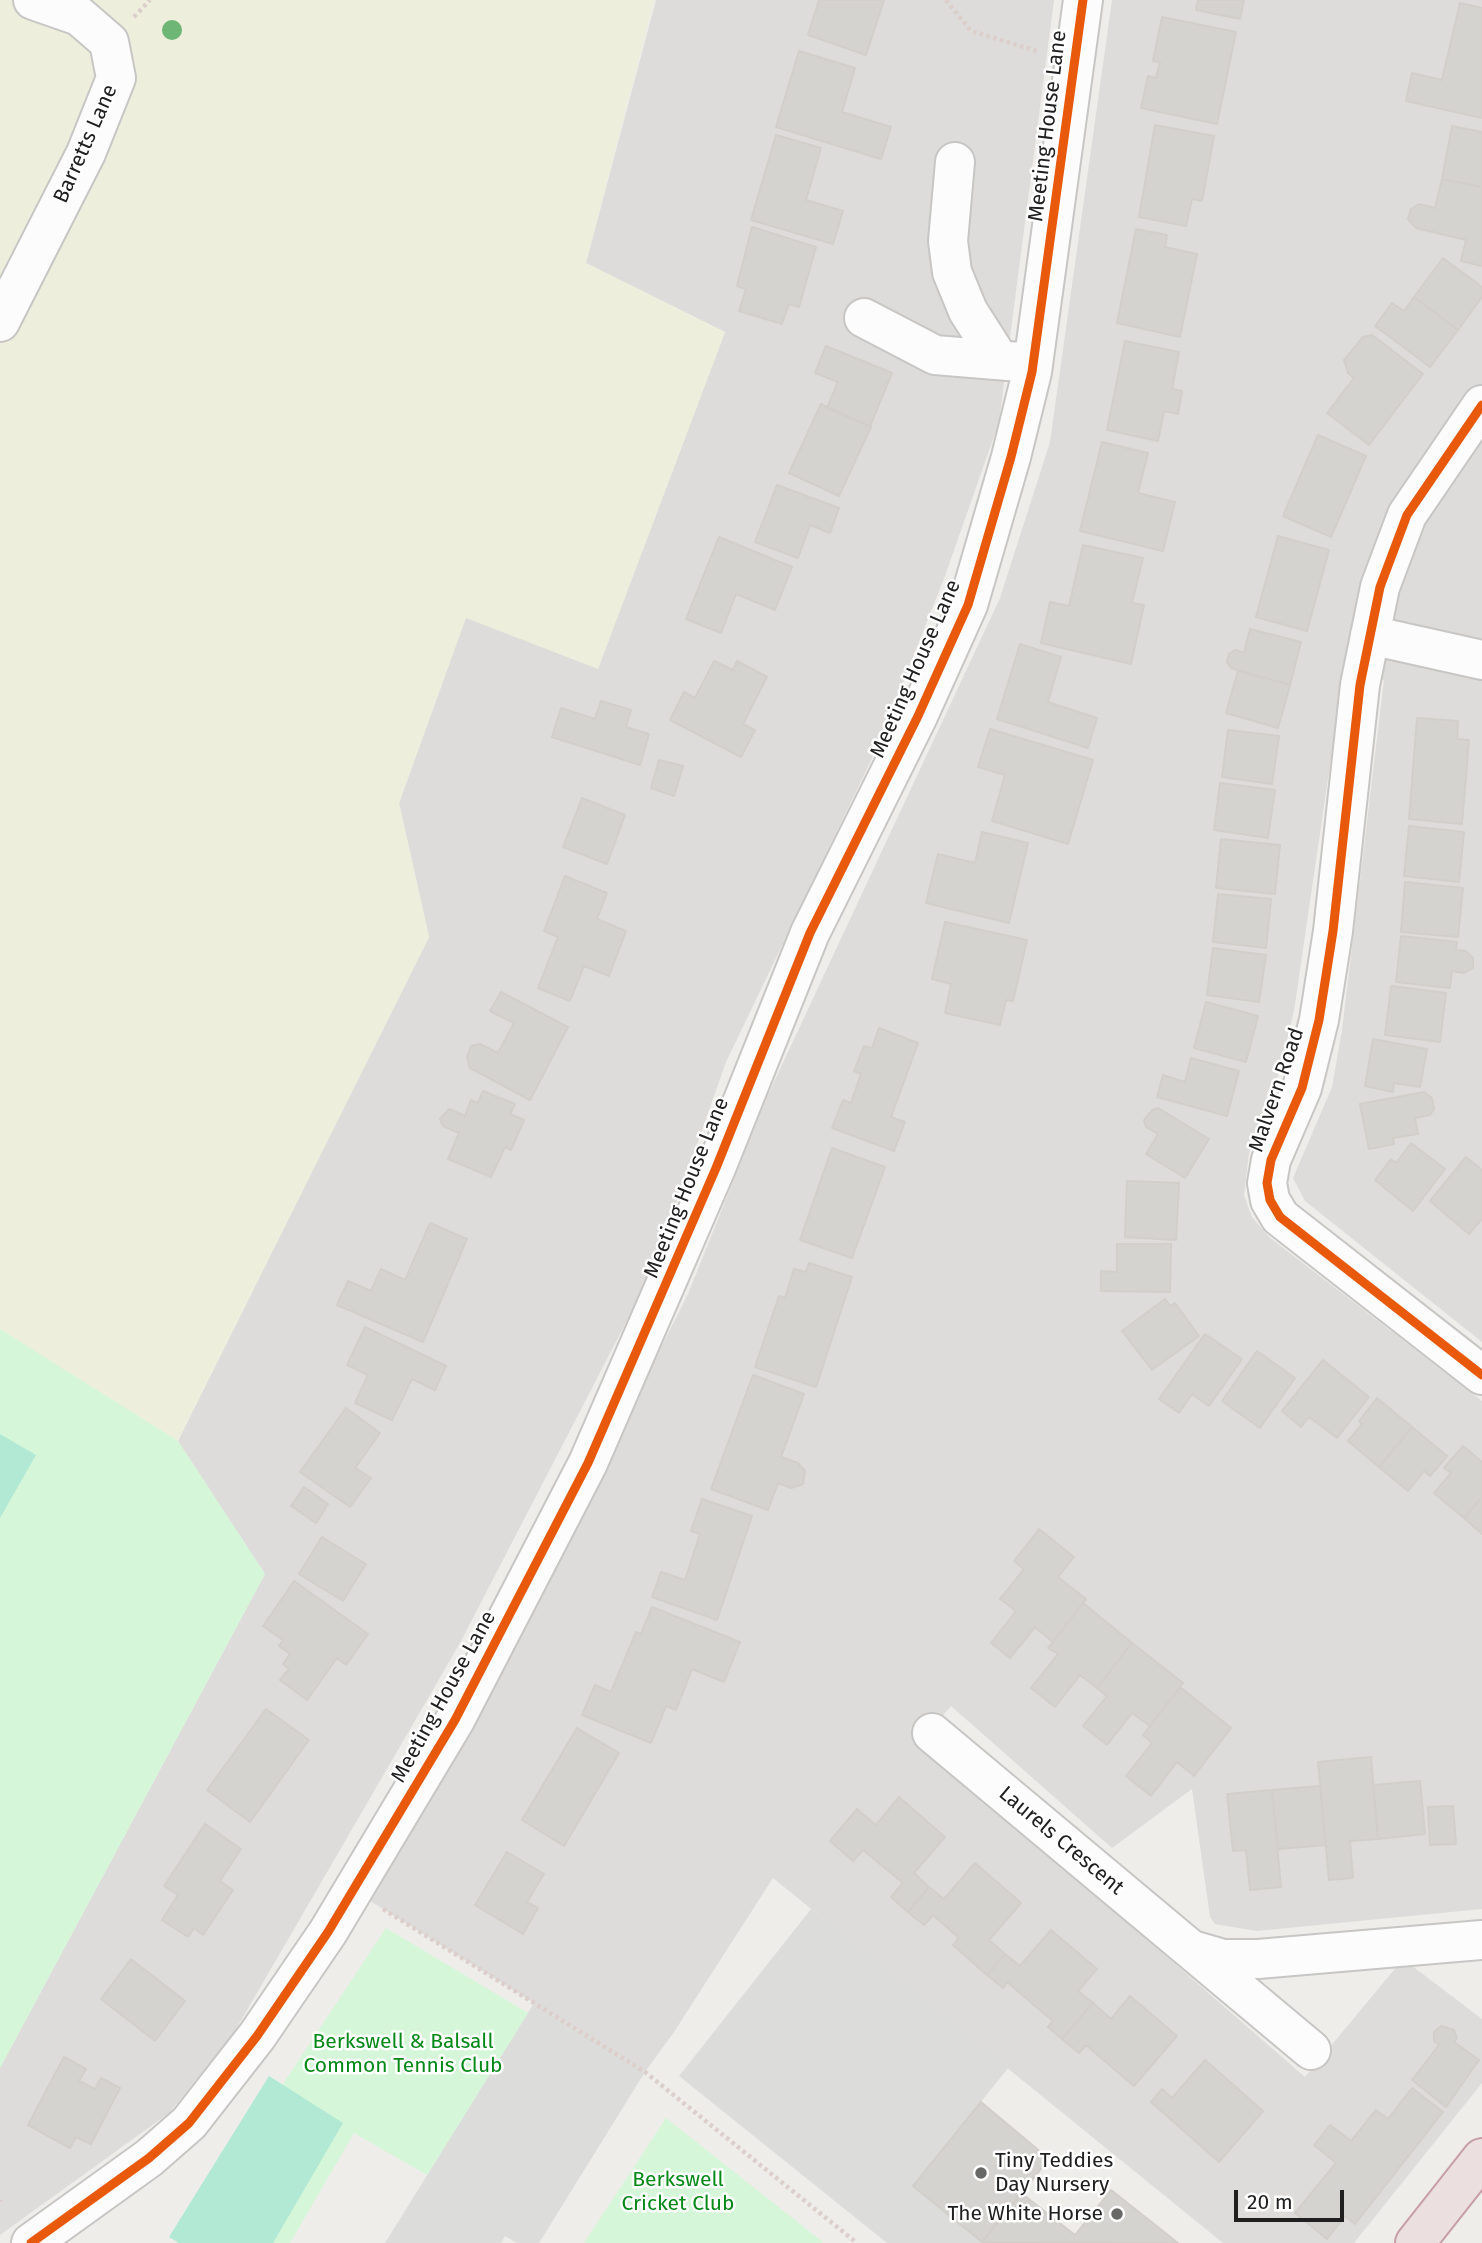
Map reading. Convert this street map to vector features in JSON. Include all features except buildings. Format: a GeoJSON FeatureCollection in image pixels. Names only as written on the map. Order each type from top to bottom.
{"type":"FeatureCollection","features":[{"type":"Feature","properties":{"kind":"highway"},"geometry":{"type":"LineString","coordinates":[[1415,2243],[1482,2158]]}},
{"type":"Feature","properties":{"kind":"street","name":"Barretts Lane"},"geometry":{"type":"LineString","coordinates":[[0,322],[86,153],[116,78],[109,42],[79,16],[33,0]]}},
{"type":"Feature","properties":{"kind":"street","name":"Meeting House Lane"},"geometry":{"type":"LineString","coordinates":[[31,2243],[149,2158],[189,2123],[257,2036],[351,1894],[455,1720],[588,1463],[716,1168],[805,945],[918,716],[968,605],[1011,457],[1015,361],[1074,63],[1083,0]]}},
{"type":"Feature","properties":{"kind":"street"},"geometry":{"type":"LineString","coordinates":[[955,162],[948,241],[952,272],[968,311],[1015,361]]}},
{"type":"Feature","properties":{"kind":"street"},"geometry":{"type":"LineString","coordinates":[[864,318],[935,355],[971,360],[1015,361]]}},
{"type":"Feature","properties":{"kind":"street","name":"Malvern Road"},"geometry":{"type":"LineString","coordinates":[[1482,405],[1407,515],[1380,587],[1359,695],[1333,931],[1319,1020],[1302,1088],[1271,1160],[1267,1183],[1270,1200],[1280,1217],[1482,1375]]}},
{"type":"Feature","properties":{"kind":"street"},"geometry":{"type":"LineString","coordinates":[[1370,635],[1482,660]]}},
{"type":"Feature","properties":{"kind":"street","name":"Laurels Crescent"},"geometry":{"type":"LineString","coordinates":[[932,1733],[1311,2050]]}},
{"type":"Feature","properties":{"kind":"street","name":"Laurels Crescent"},"geometry":{"type":"LineString","coordinates":[[1190,1950],[1223,1959],[1258,1959],[1482,1940]]}},
{"type":"Feature","properties":{"kind":"path"},"geometry":{"type":"LineString","coordinates":[[946,0],[971,30],[1074,63]]}},
{"type":"Feature","properties":{"kind":"path"},"geometry":{"type":"LineString","coordinates":[[351,1894],[370,1902],[645,2072],[857,2243]]}},
{"type":"Feature","properties":{"kind":"shaded area"},"geometry":{"type":"Polygon","coordinates":[[[656,0],[1054,0],[999,422],[945,576],[876,750],[726,1062],[651,1274],[460,1643],[232,2036],[169,2113],[0,2235],[0,2068],[265,1574],[178,1441],[429,937],[399,803],[466,617],[598,668],[725,332],[586,263],[656,0]]]}},
{"type":"Feature","properties":{"kind":"shaded area"},"geometry":{"type":"Polygon","coordinates":[[[1112,0],[1482,0],[1482,1342],[1305,1201],[1293,1178],[1332,1087],[1342,1030],[1384,680],[1343,676],[1294,1011],[1279,1073],[1249,1153],[1244,1195],[1252,1217],[1269,1237],[1482,1401],[1482,1909],[1257,1931],[1215,1924],[1210,1917],[1192,1789],[1112,1848],[951,1706],[920,1742],[1305,2077],[1403,1959],[1482,2019],[1482,2083],[1354,2243],[1223,2243],[773,1878],[674,2032],[645,2072],[370,1901],[502,1662],[688,1294],[767,1097],[1000,598],[1050,442],[1112,0]]]}},
{"type":"Feature","properties":{"kind":"shaded area"},"geometry":{"type":"Polygon","coordinates":[[[811,1909],[1009,2067],[913,2186],[983,2243],[887,2243],[679,2076],[811,1909]]]}},
{"type":"Feature","properties":{"kind":"shaded area"},"geometry":{"type":"Polygon","coordinates":[[[534,2003],[645,2072],[539,2243],[517,2243],[505,2236],[501,2243],[385,2243],[534,2003]]]}},
{"type":"Feature","properties":{"kind":"green space"},"geometry":{"type":"Polygon","coordinates":[[[0,0],[654,0],[586,263],[725,332],[598,669],[466,618],[399,803],[429,937],[178,1441],[0,1329],[0,0]]]}},
{"type":"Feature","properties":{"kind":"green space"},"geometry":{"type":"Polygon","coordinates":[[[0,1329],[178,1441],[265,1574],[0,2068],[0,1329]]]}},
{"type":"Feature","properties":{"kind":"green space"},"geometry":{"type":"Polygon","coordinates":[[[0,1434],[36,1455],[0,1518],[0,1434]]]}},
{"type":"Feature","properties":{"kind":"green space","name":"Berkswell & Balsall Common Tennis Club"},"geometry":{"type":"Polygon","coordinates":[[[386,1928],[528,2013],[427,2175],[354,2133],[290,2243],[178,2243],[386,1928]]]}},
{"type":"Feature","properties":{"kind":"green space"},"geometry":{"type":"Polygon","coordinates":[[[269,2076],[343,2123],[273,2243],[179,2243],[169,2237],[269,2076]]]}},
{"type":"Feature","properties":{"kind":"green space","name":"Berkswell Cricket Club"},"geometry":{"type":"Polygon","coordinates":[[[666,2118],[824,2243],[584,2243],[666,2118]]]}},
{"type":"Feature","properties":{"kind":"cycle path"},"geometry":{"type":"LineString","coordinates":[[31,2243],[149,2158],[189,2123],[257,2036],[328,1932],[455,1720],[588,1463],[716,1168],[810,933],[918,716],[968,605],[1011,457],[1032,372],[1083,0]]}},
{"type":"Feature","properties":{"kind":"cycle path"},"geometry":{"type":"LineString","coordinates":[[1482,405],[1407,515],[1380,587],[1360,685],[1333,931],[1319,1020],[1302,1088],[1271,1160],[1267,1183],[1270,1200],[1280,1217],[1482,1375]]}},
{"type":"Feature","properties":{"kind":"place","name":"Tiny Teddies Day Nursery"},"geometry":{"type":"Point","coordinates":[981,2173]}},
{"type":"Feature","properties":{"kind":"place","name":"The White Horse"},"geometry":{"type":"Point","coordinates":[1117,2214]}}]}
